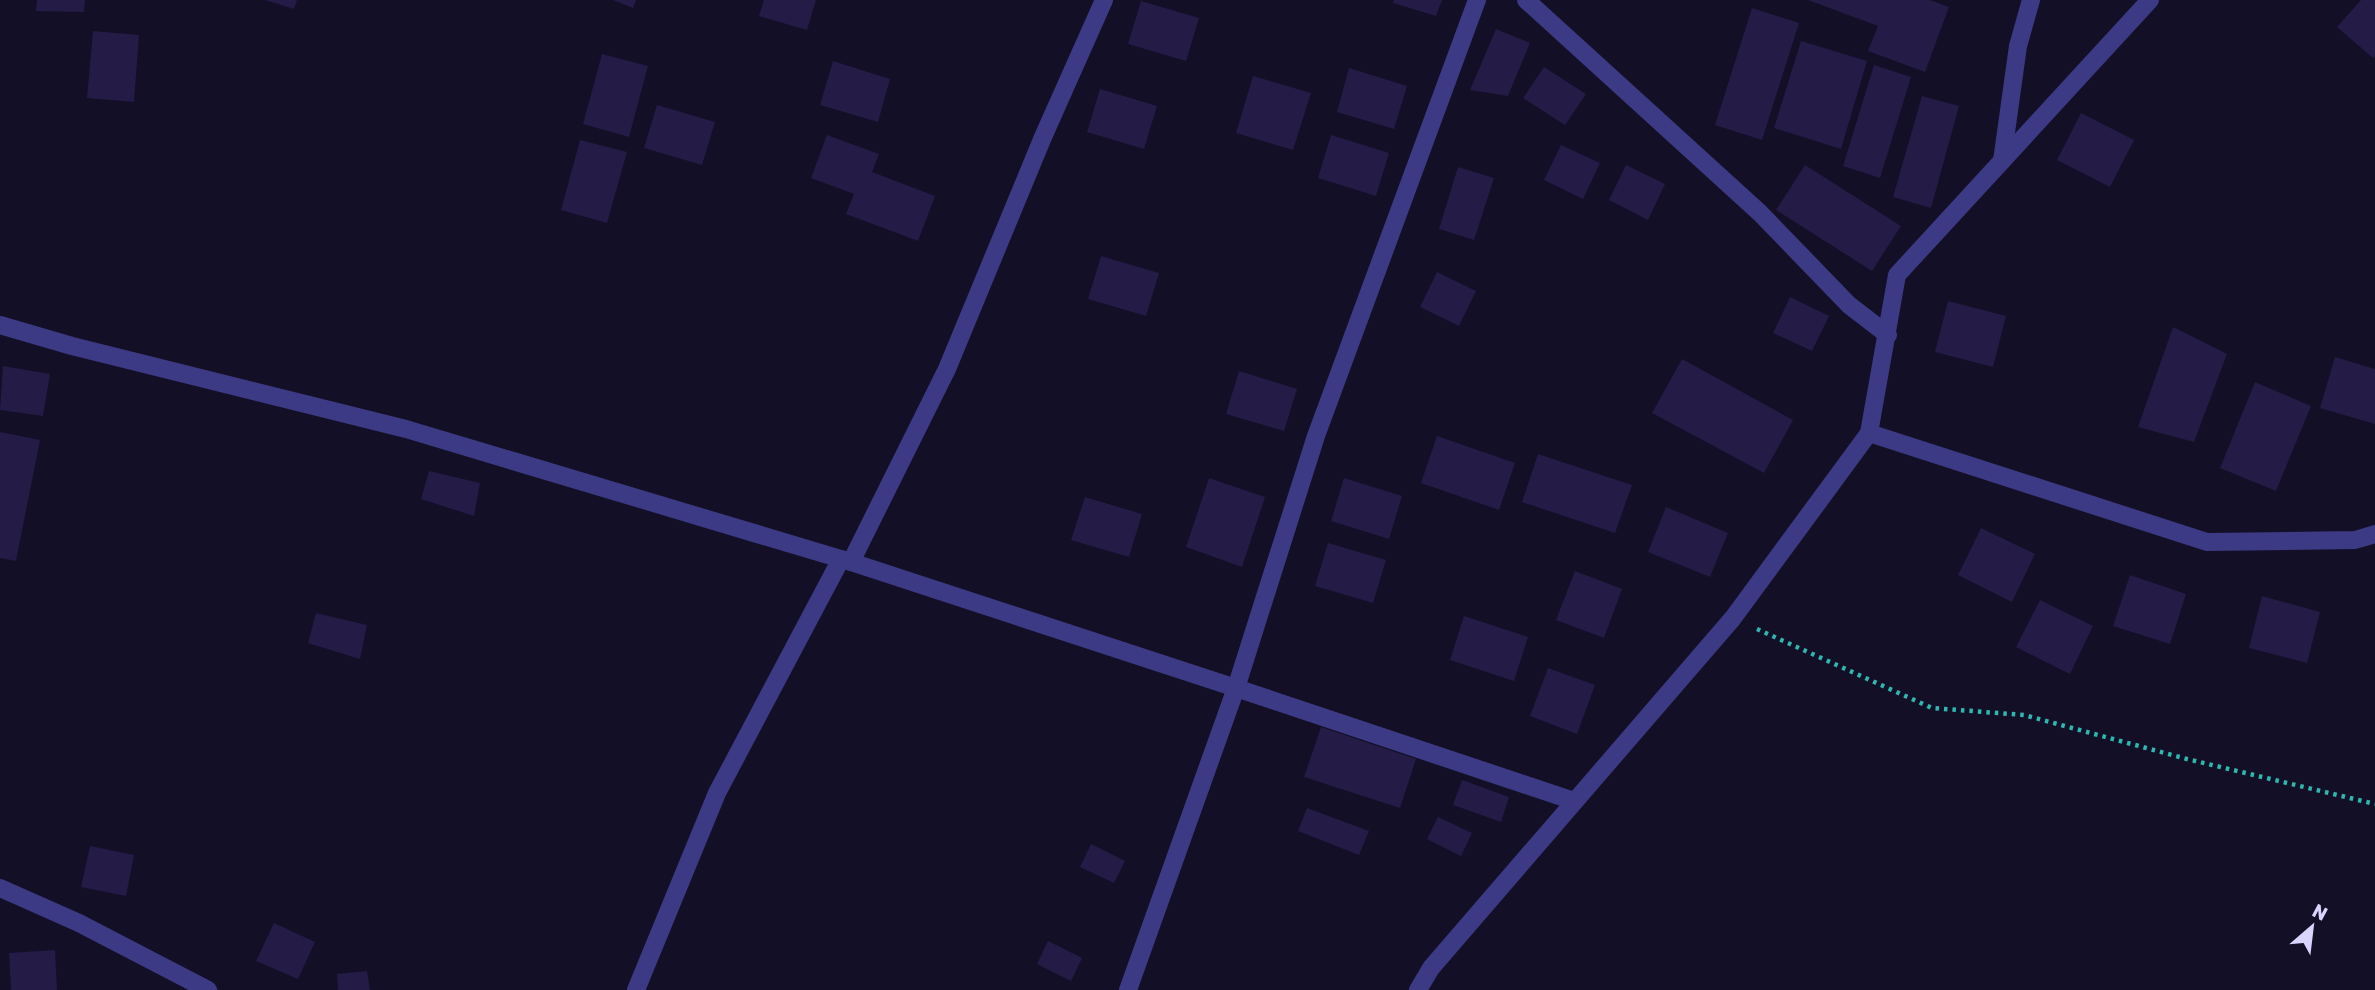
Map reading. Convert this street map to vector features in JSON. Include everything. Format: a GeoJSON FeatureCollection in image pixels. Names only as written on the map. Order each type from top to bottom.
{"type":"FeatureCollection","features":[{"type":"Feature","properties":{"kind":"street"},"geometry":{"type":"LineString","coordinates":[[636,990],[717,793],[846,561],[947,369],[1043,137],[1104,0]]}},
{"type":"Feature","properties":{"kind":"street"},"geometry":{"type":"LineString","coordinates":[[1128,990],[1236,688],[1316,436],[1477,0]]}},
{"type":"Feature","properties":{"kind":"street"},"geometry":{"type":"LineString","coordinates":[[1526,0],[1760,213],[1849,305],[1888,335]]}},
{"type":"Feature","properties":{"kind":"street"},"geometry":{"type":"LineString","coordinates":[[2002,161],[2018,46],[2031,0]]}},
{"type":"Feature","properties":{"kind":"street"},"geometry":{"type":"LineString","coordinates":[[1418,990],[1431,968],[1733,618],[1868,433],[1897,275],[2150,0]]}},
{"type":"Feature","properties":{"kind":"street"},"geometry":{"type":"LineString","coordinates":[[0,325],[72,346],[407,429],[846,561],[1574,801]]}},
{"type":"Feature","properties":{"kind":"street"},"geometry":{"type":"LineString","coordinates":[[1868,433],[2207,542],[2355,540],[2375,534]]}},
{"type":"Feature","properties":{"kind":"street"},"geometry":{"type":"LineString","coordinates":[[0,888],[79,923],[208,990]]}},
{"type":"Feature","properties":{"kind":"path"},"geometry":{"type":"LineString","coordinates":[[1733,618],[1932,708],[2024,715],[2188,759],[2375,804]]}},
{"type":"Feature","properties":{"kind":"building"},"geometry":{"type":"Polygon","coordinates":[[[37,0],[85,0],[84,12],[36,11],[37,0]]]}},
{"type":"Feature","properties":{"kind":"building"},"geometry":{"type":"Polygon","coordinates":[[[265,0],[297,0],[294,9],[265,0]]]}},
{"type":"Feature","properties":{"kind":"building"},"geometry":{"type":"Polygon","coordinates":[[[613,0],[636,0],[633,8],[613,0]]]}},
{"type":"Feature","properties":{"kind":"building"},"geometry":{"type":"Polygon","coordinates":[[[764,0],[816,0],[807,30],[759,16],[764,0]]]}},
{"type":"Feature","properties":{"kind":"building"},"geometry":{"type":"Polygon","coordinates":[[[1394,0],[1442,0],[1436,16],[1393,3],[1394,0]]]}},
{"type":"Feature","properties":{"kind":"building"},"geometry":{"type":"Polygon","coordinates":[[[1808,0],[1930,0],[1949,7],[1925,72],[1868,51],[1878,26],[1808,0]]]}},
{"type":"Feature","properties":{"kind":"building"},"geometry":{"type":"Polygon","coordinates":[[[2361,0],[2375,0],[2373,58],[2337,27],[2361,0]]]}},
{"type":"Feature","properties":{"kind":"building"},"geometry":{"type":"Polygon","coordinates":[[[1141,1],[1199,18],[1186,61],[1128,44],[1141,1]]]}},
{"type":"Feature","properties":{"kind":"building"},"geometry":{"type":"Polygon","coordinates":[[[1752,8],[1799,23],[1762,140],[1715,125],[1752,8]]]}},
{"type":"Feature","properties":{"kind":"building"},"geometry":{"type":"Polygon","coordinates":[[[1496,29],[1530,43],[1508,96],[1470,90],[1496,29]]]}},
{"type":"Feature","properties":{"kind":"building"},"geometry":{"type":"Polygon","coordinates":[[[93,31],[139,35],[134,102],[87,98],[93,31]]]}},
{"type":"Feature","properties":{"kind":"building"},"geometry":{"type":"Polygon","coordinates":[[[1801,41],[1867,61],[1841,149],[1774,128],[1801,41]]]}},
{"type":"Feature","properties":{"kind":"building"},"geometry":{"type":"Polygon","coordinates":[[[602,54],[648,66],[629,137],[583,124],[602,54]]]}},
{"type":"Feature","properties":{"kind":"building"},"geometry":{"type":"Polygon","coordinates":[[[833,61],[890,79],[878,122],[820,105],[833,61]]]}},
{"type":"Feature","properties":{"kind":"building"},"geometry":{"type":"Polygon","coordinates":[[[1874,65],[1911,77],[1880,178],[1843,166],[1874,65]]]}},
{"type":"Feature","properties":{"kind":"building"},"geometry":{"type":"Polygon","coordinates":[[[1544,67],[1586,94],[1565,125],[1523,98],[1544,67]]]}},
{"type":"Feature","properties":{"kind":"building"},"geometry":{"type":"Polygon","coordinates":[[[1349,68],[1407,86],[1394,129],[1337,112],[1349,68]]]}},
{"type":"Feature","properties":{"kind":"building"},"geometry":{"type":"Polygon","coordinates":[[[1253,76],[1311,93],[1293,150],[1236,133],[1253,76]]]}},
{"type":"Feature","properties":{"kind":"building"},"geometry":{"type":"Polygon","coordinates":[[[1100,89],[1157,106],[1144,149],[1087,132],[1100,89]]]}},
{"type":"Feature","properties":{"kind":"building"},"geometry":{"type":"Polygon","coordinates":[[[1922,96],[1959,106],[1931,208],[1893,197],[1922,96]]]}},
{"type":"Feature","properties":{"kind":"building"},"geometry":{"type":"Polygon","coordinates":[[[657,105],[715,122],[702,165],[644,148],[657,105]]]}},
{"type":"Feature","properties":{"kind":"building"},"geometry":{"type":"Polygon","coordinates":[[[2081,113],[2134,140],[2110,187],[2057,160],[2081,113]]]}},
{"type":"Feature","properties":{"kind":"building"},"geometry":{"type":"Polygon","coordinates":[[[827,135],[879,154],[872,172],[935,196],[918,241],[846,214],[854,194],[811,178],[827,135]]]}},
{"type":"Feature","properties":{"kind":"building"},"geometry":{"type":"Polygon","coordinates":[[[1331,135],[1389,153],[1376,196],[1318,178],[1331,135]]]}},
{"type":"Feature","properties":{"kind":"building"},"geometry":{"type":"Polygon","coordinates":[[[580,140],[627,152],[607,223],[561,210],[580,140]]]}},
{"type":"Feature","properties":{"kind":"building"},"geometry":{"type":"Polygon","coordinates":[[[1561,145],[1600,163],[1583,199],[1544,180],[1561,145]]]}},
{"type":"Feature","properties":{"kind":"building"},"geometry":{"type":"Polygon","coordinates":[[[1626,165],[1665,184],[1648,220],[1609,200],[1626,165]]]}},
{"type":"Feature","properties":{"kind":"building"},"geometry":{"type":"Polygon","coordinates":[[[1805,165],[1901,226],[1872,271],[1776,210],[1805,165]]]}},
{"type":"Feature","properties":{"kind":"building"},"geometry":{"type":"Polygon","coordinates":[[[1458,167],[1494,178],[1474,240],[1439,229],[1458,167]]]}},
{"type":"Feature","properties":{"kind":"building"},"geometry":{"type":"Polygon","coordinates":[[[1101,256],[1159,273],[1146,316],[1088,299],[1101,256]]]}},
{"type":"Feature","properties":{"kind":"building"},"geometry":{"type":"Polygon","coordinates":[[[1437,272],[1476,291],[1459,326],[1420,307],[1437,272]]]}},
{"type":"Feature","properties":{"kind":"building"},"geometry":{"type":"Polygon","coordinates":[[[1790,297],[1829,316],[1812,351],[1773,333],[1790,297]]]}},
{"type":"Feature","properties":{"kind":"building"},"geometry":{"type":"Polygon","coordinates":[[[1948,301],[2006,316],[1993,367],[1935,352],[1948,301]]]}},
{"type":"Feature","properties":{"kind":"building"},"geometry":{"type":"Polygon","coordinates":[[[2173,327],[2227,354],[2194,442],[2138,427],[2173,327]]]}},
{"type":"Feature","properties":{"kind":"building"},"geometry":{"type":"Polygon","coordinates":[[[2335,357],[2375,369],[2375,424],[2320,408],[2335,357]]]}},
{"type":"Feature","properties":{"kind":"building"},"geometry":{"type":"Polygon","coordinates":[[[1682,359],[1793,420],[1764,473],[1652,413],[1682,359]]]}},
{"type":"Feature","properties":{"kind":"building"},"geometry":{"type":"Polygon","coordinates":[[[3,366],[50,374],[43,416],[0,410],[3,366]]]}},
{"type":"Feature","properties":{"kind":"building"},"geometry":{"type":"Polygon","coordinates":[[[1239,371],[1297,389],[1284,431],[1226,414],[1239,371]]]}},
{"type":"Feature","properties":{"kind":"building"},"geometry":{"type":"Polygon","coordinates":[[[2255,382],[2311,406],[2276,491],[2220,468],[2255,382]]]}},
{"type":"Feature","properties":{"kind":"building"},"geometry":{"type":"Polygon","coordinates":[[[0,432],[40,440],[16,561],[0,558],[0,432]]]}},
{"type":"Feature","properties":{"kind":"building"},"geometry":{"type":"Polygon","coordinates":[[[1437,436],[1515,463],[1499,510],[1421,483],[1437,436]]]}},
{"type":"Feature","properties":{"kind":"building"},"geometry":{"type":"Polygon","coordinates":[[[1538,454],[1632,485],[1615,533],[1522,502],[1538,454]]]}},
{"type":"Feature","properties":{"kind":"building"},"geometry":{"type":"Polygon","coordinates":[[[429,471],[480,483],[474,516],[421,499],[429,471]]]}},
{"type":"Feature","properties":{"kind":"building"},"geometry":{"type":"Polygon","coordinates":[[[1209,478],[1265,497],[1242,567],[1186,547],[1209,478]]]}},
{"type":"Feature","properties":{"kind":"building"},"geometry":{"type":"Polygon","coordinates":[[[1344,478],[1402,496],[1389,539],[1331,521],[1344,478]]]}},
{"type":"Feature","properties":{"kind":"building"},"geometry":{"type":"Polygon","coordinates":[[[1085,497],[1142,514],[1129,557],[1071,540],[1085,497]]]}},
{"type":"Feature","properties":{"kind":"building"},"geometry":{"type":"Polygon","coordinates":[[[1666,507],[1728,533],[1710,577],[1648,552],[1666,507]]]}},
{"type":"Feature","properties":{"kind":"building"},"geometry":{"type":"Polygon","coordinates":[[[1981,528],[2035,554],[2012,602],[1958,575],[1981,528]]]}},
{"type":"Feature","properties":{"kind":"building"},"geometry":{"type":"Polygon","coordinates":[[[1328,543],[1386,560],[1373,603],[1315,586],[1328,543]]]}},
{"type":"Feature","properties":{"kind":"building"},"geometry":{"type":"Polygon","coordinates":[[[1575,571],[1622,589],[1604,638],[1556,620],[1575,571]]]}},
{"type":"Feature","properties":{"kind":"building"},"geometry":{"type":"Polygon","coordinates":[[[2130,575],[2186,594],[2170,644],[2113,626],[2130,575]]]}},
{"type":"Feature","properties":{"kind":"building"},"geometry":{"type":"Polygon","coordinates":[[[2262,596],[2320,612],[2307,663],[2249,648],[2262,596]]]}},
{"type":"Feature","properties":{"kind":"building"},"geometry":{"type":"Polygon","coordinates":[[[2040,600],[2093,626],[2070,674],[2016,647],[2040,600]]]}},
{"type":"Feature","properties":{"kind":"building"},"geometry":{"type":"Polygon","coordinates":[[[316,613],[367,625],[360,659],[308,643],[316,613]]]}},
{"type":"Feature","properties":{"kind":"building"},"geometry":{"type":"Polygon","coordinates":[[[1464,616],[1528,637],[1514,681],[1450,660],[1464,616]]]}},
{"type":"Feature","properties":{"kind":"building"},"geometry":{"type":"Polygon","coordinates":[[[1548,668],[1595,685],[1577,734],[1530,716],[1548,668]]]}},
{"type":"Feature","properties":{"kind":"building"},"geometry":{"type":"Polygon","coordinates":[[[1321,727],[1416,759],[1400,808],[1304,777],[1321,727]]]}},
{"type":"Feature","properties":{"kind":"building"},"geometry":{"type":"Polygon","coordinates":[[[1462,780],[1509,797],[1501,822],[1453,805],[1462,780]]]}},
{"type":"Feature","properties":{"kind":"building"},"geometry":{"type":"Polygon","coordinates":[[[1307,808],[1369,831],[1359,855],[1298,831],[1307,808]]]}},
{"type":"Feature","properties":{"kind":"building"},"geometry":{"type":"Polygon","coordinates":[[[1438,817],[1472,833],[1461,856],[1427,839],[1438,817]]]}},
{"type":"Feature","properties":{"kind":"building"},"geometry":{"type":"Polygon","coordinates":[[[1091,844],[1125,861],[1114,883],[1080,867],[1091,844]]]}},
{"type":"Feature","properties":{"kind":"building"},"geometry":{"type":"Polygon","coordinates":[[[90,846],[134,855],[126,896],[81,887],[90,846]]]}},
{"type":"Feature","properties":{"kind":"building"},"geometry":{"type":"Polygon","coordinates":[[[274,923],[315,942],[298,979],[256,961],[274,923]]]}},
{"type":"Feature","properties":{"kind":"building"},"geometry":{"type":"Polygon","coordinates":[[[1048,941],[1082,958],[1071,981],[1037,964],[1048,941]]]}},
{"type":"Feature","properties":{"kind":"building"},"geometry":{"type":"Polygon","coordinates":[[[55,950],[57,990],[11,990],[9,953],[55,950]]]}},
{"type":"Feature","properties":{"kind":"building"},"geometry":{"type":"Polygon","coordinates":[[[367,971],[370,990],[338,990],[337,974],[367,971]]]}}]}
